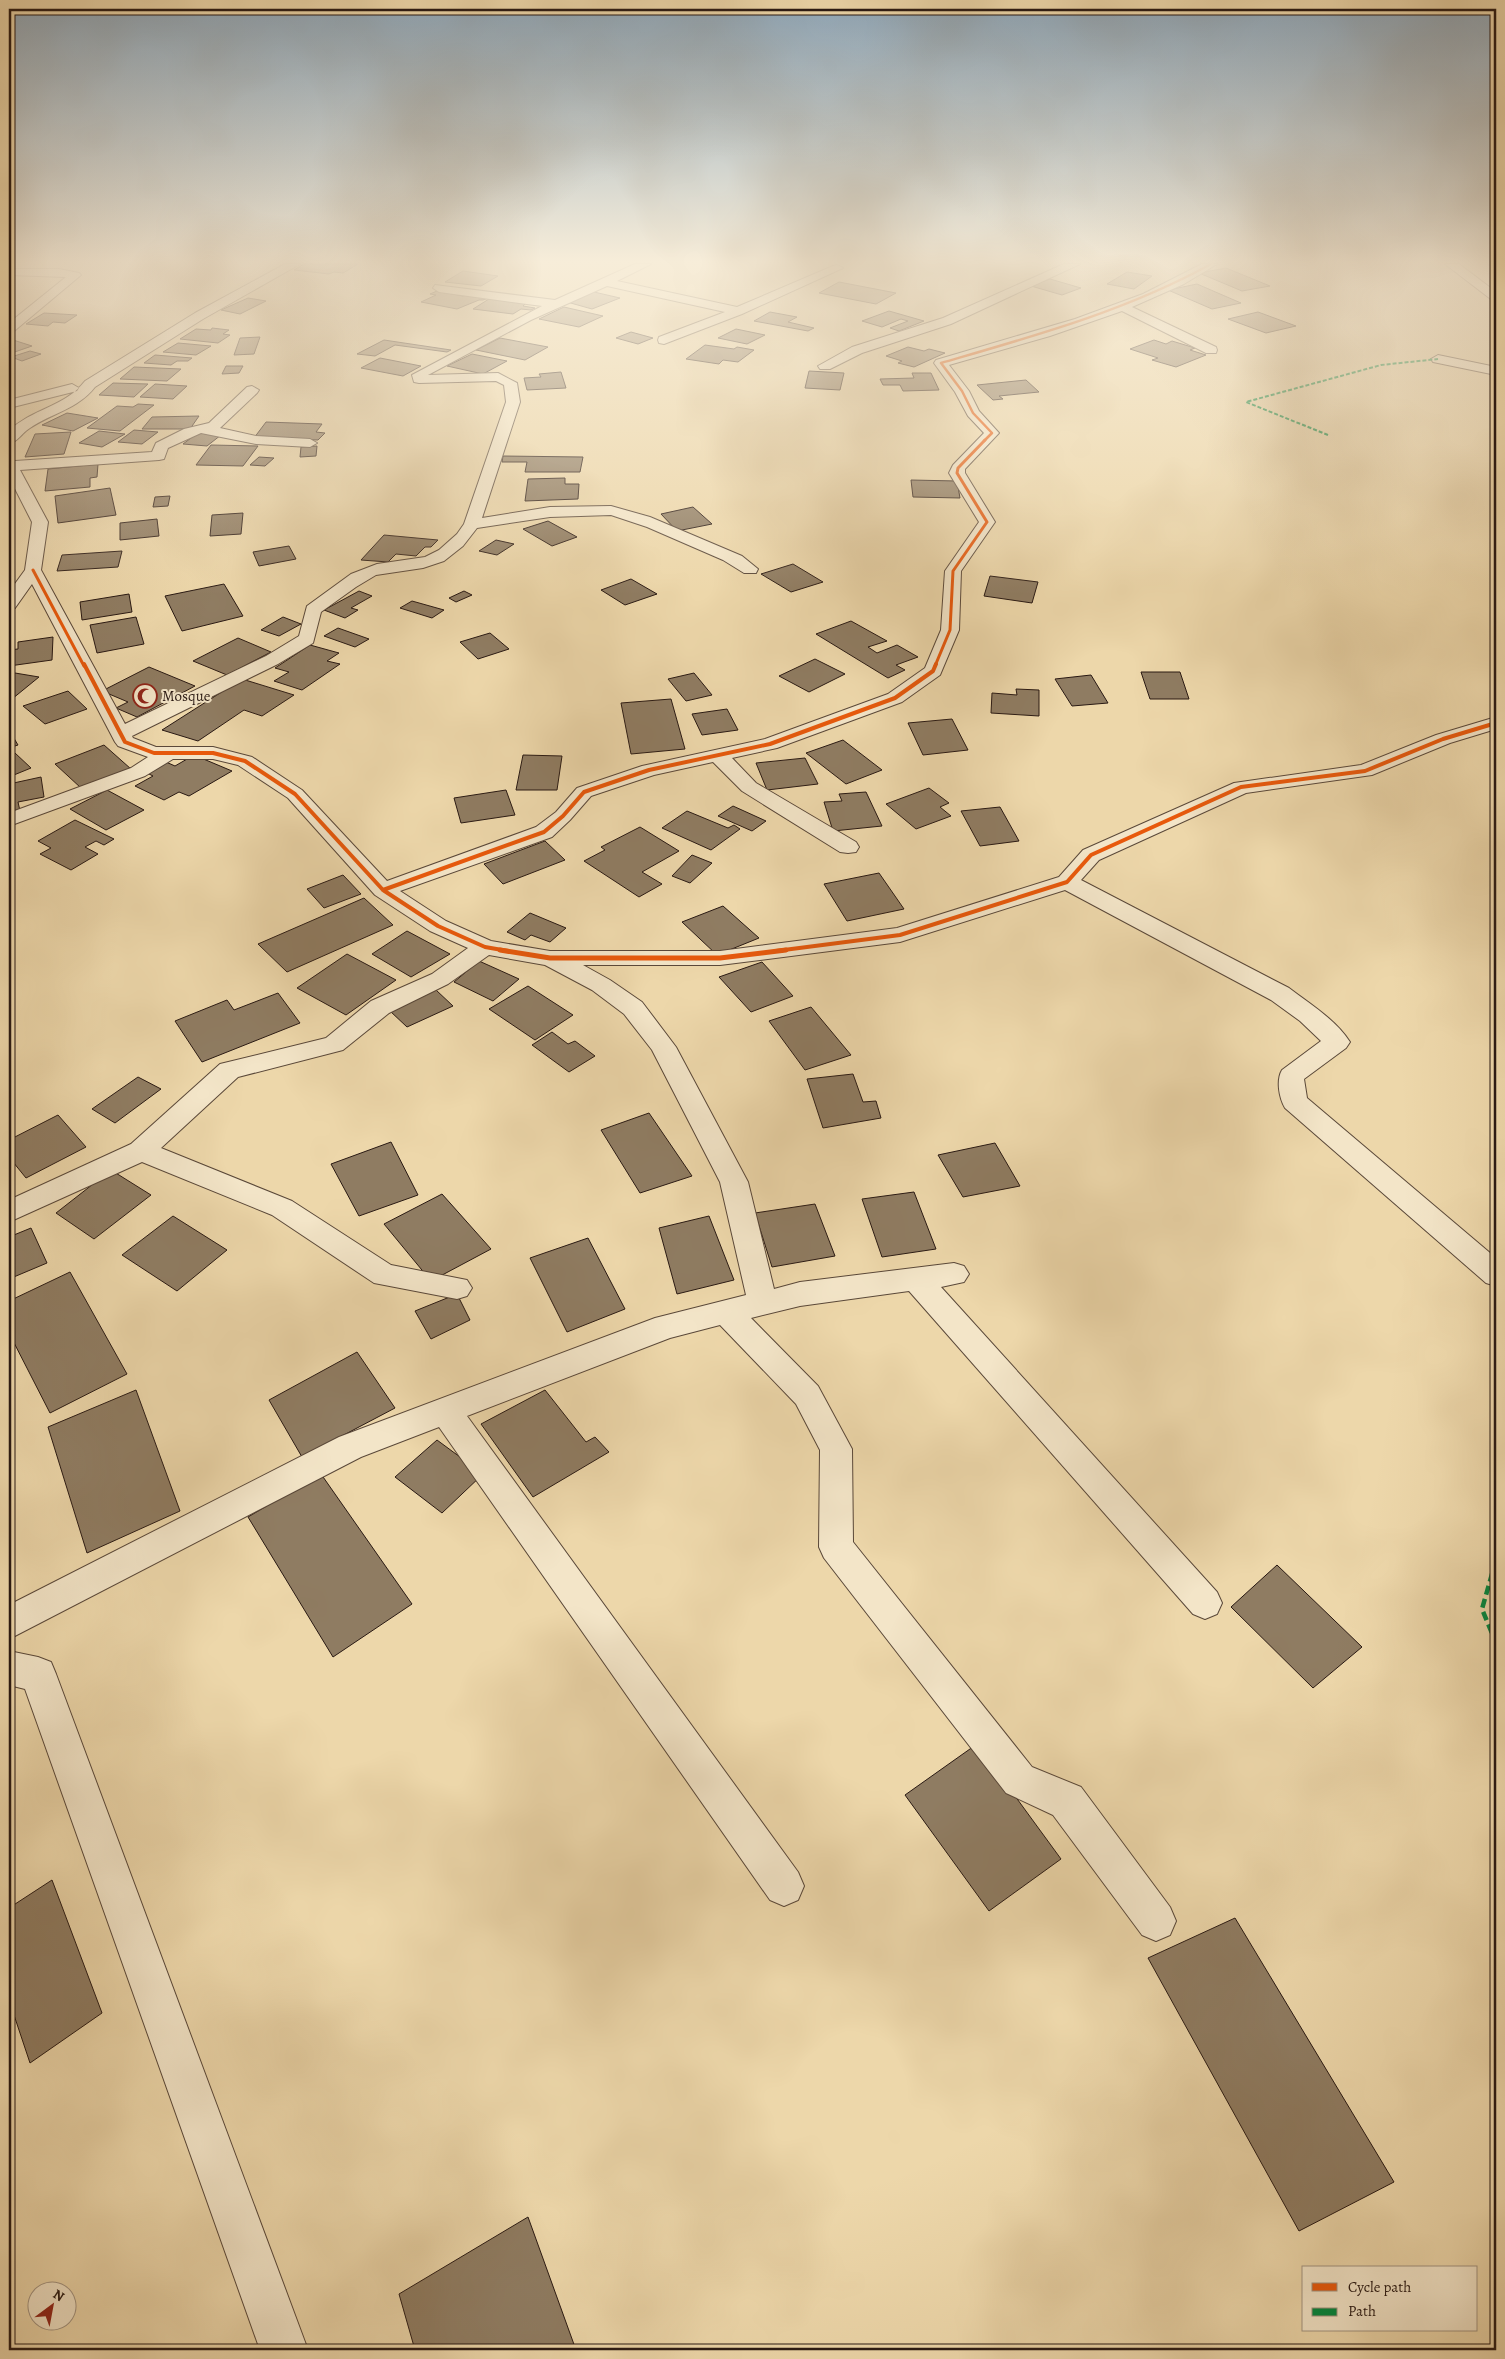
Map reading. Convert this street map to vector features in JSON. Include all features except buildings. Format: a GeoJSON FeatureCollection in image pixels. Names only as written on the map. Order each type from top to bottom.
{"type":"FeatureCollection","features":[{"type":"Feature","properties":{"kind":"street"},"geometry":{"type":"LineString","coordinates":[[9,440],[28,421],[77,398],[90,384],[106,374]]}},
{"type":"Feature","properties":{"kind":"street"},"geometry":{"type":"LineString","coordinates":[[120,734],[272,660],[307,639],[313,610],[367,572],[389,566],[422,564],[441,557],[462,540],[472,524],[513,402],[510,383],[498,377],[444,380],[420,379],[419,375],[421,374]]}},
{"type":"Feature","properties":{"kind":"street"},"geometry":{"type":"LineString","coordinates":[[383,890],[544,832],[563,816],[584,792],[649,770],[770,744],[895,698],[934,671],[950,630],[953,571],[987,522],[971,499],[957,473],[958,468],[992,433],[973,413],[962,391],[950,374]]}},
{"type":"Feature","properties":{"kind":"street"},"geometry":{"type":"LineString","coordinates":[[12,400],[90,384]]}},
{"type":"Feature","properties":{"kind":"street"},"geometry":{"type":"LineString","coordinates":[[9,604],[33,570],[40,522],[10,464],[159,456],[161,446],[201,429],[214,426],[252,390]]}},
{"type":"Feature","properties":{"kind":"street"},"geometry":{"type":"LineString","coordinates":[[201,429],[256,440],[310,443]]}},
{"type":"Feature","properties":{"kind":"street"},"geometry":{"type":"LineString","coordinates":[[472,524],[548,512],[598,511],[626,513],[658,524],[691,541],[740,560],[750,569]]}},
{"type":"Feature","properties":{"kind":"street"},"geometry":{"type":"LineString","coordinates":[[33,570],[125,742],[154,753],[213,753],[245,761],[295,794],[383,890],[438,926],[485,947],[550,958],[720,958],[900,935],[1067,882],[1091,855],[1241,787],[1364,771],[1443,739],[1496,723]]}},
{"type":"Feature","properties":{"kind":"street"},"geometry":{"type":"LineString","coordinates":[[10,820],[138,772],[169,753]]}},
{"type":"Feature","properties":{"kind":"street"},"geometry":{"type":"LineString","coordinates":[[717,756],[749,787],[848,847]]}},
{"type":"Feature","properties":{"kind":"street"},"geometry":{"type":"LineString","coordinates":[[1067,882],[1280,994],[1316,1021],[1337,1042],[1290,1076],[1294,1102],[1496,1275]]}},
{"type":"Feature","properties":{"kind":"street"},"geometry":{"type":"LineString","coordinates":[[9,1212],[142,1152],[229,1070],[334,1044],[380,1007],[440,979],[485,947]]}},
{"type":"Feature","properties":{"kind":"street"},"geometry":{"type":"LineString","coordinates":[[550,958],[601,985],[633,1008],[663,1047],[734,1182],[763,1303]]}},
{"type":"Feature","properties":{"kind":"street"},"geometry":{"type":"LineString","coordinates":[[142,1152],[282,1208],[384,1274],[457,1288]]}},
{"type":"Feature","properties":{"kind":"street"},"geometry":{"type":"LineString","coordinates":[[9,1623],[350,1446],[666,1327],[800,1294],[954,1274]]}},
{"type":"Feature","properties":{"kind":"street"},"geometry":{"type":"LineString","coordinates":[[916,1279],[1206,1603]]}},
{"type":"Feature","properties":{"kind":"street"},"geometry":{"type":"LineString","coordinates":[[726,1312],[807,1395],[836,1449],[836,1547],[1019,1780],[1067,1801],[1156,1921]]}},
{"type":"Feature","properties":{"kind":"street"},"geometry":{"type":"LineString","coordinates":[[445,1411],[784,1886]]}},
{"type":"Feature","properties":{"kind":"street"},"geometry":{"type":"LineString","coordinates":[[9,1668],[38,1674],[284,2350]]}},
{"type":"Feature","properties":{"kind":"marked path"},"geometry":{"type":"LineString","coordinates":[[1328,435],[1246,402],[1348,374]]}},
{"type":"Feature","properties":{"kind":"marked path"},"geometry":{"type":"LineString","coordinates":[[1496,1560],[1493,1565],[1482,1609],[1496,1643]]}},
{"type":"Feature","properties":{"kind":"cycle path"},"geometry":{"type":"LineString","coordinates":[[383,890],[544,832],[563,816],[584,792],[649,770],[770,744],[895,698],[933,671],[950,630],[953,571],[987,522],[957,473],[958,468],[992,433],[973,413],[962,391],[949,374]]}},
{"type":"Feature","properties":{"kind":"cycle path"},"geometry":{"type":"LineString","coordinates":[[33,570],[125,742],[154,753],[213,753],[245,761],[295,794],[383,890],[438,926],[485,947],[550,958],[720,958],[900,935],[1067,882],[1091,855],[1241,787],[1365,771],[1443,739],[1496,723]]}},
{"type":"Feature","properties":{"kind":"place","name":"Mosque"},"geometry":{"type":"Point","coordinates":[145,696]}}]}
